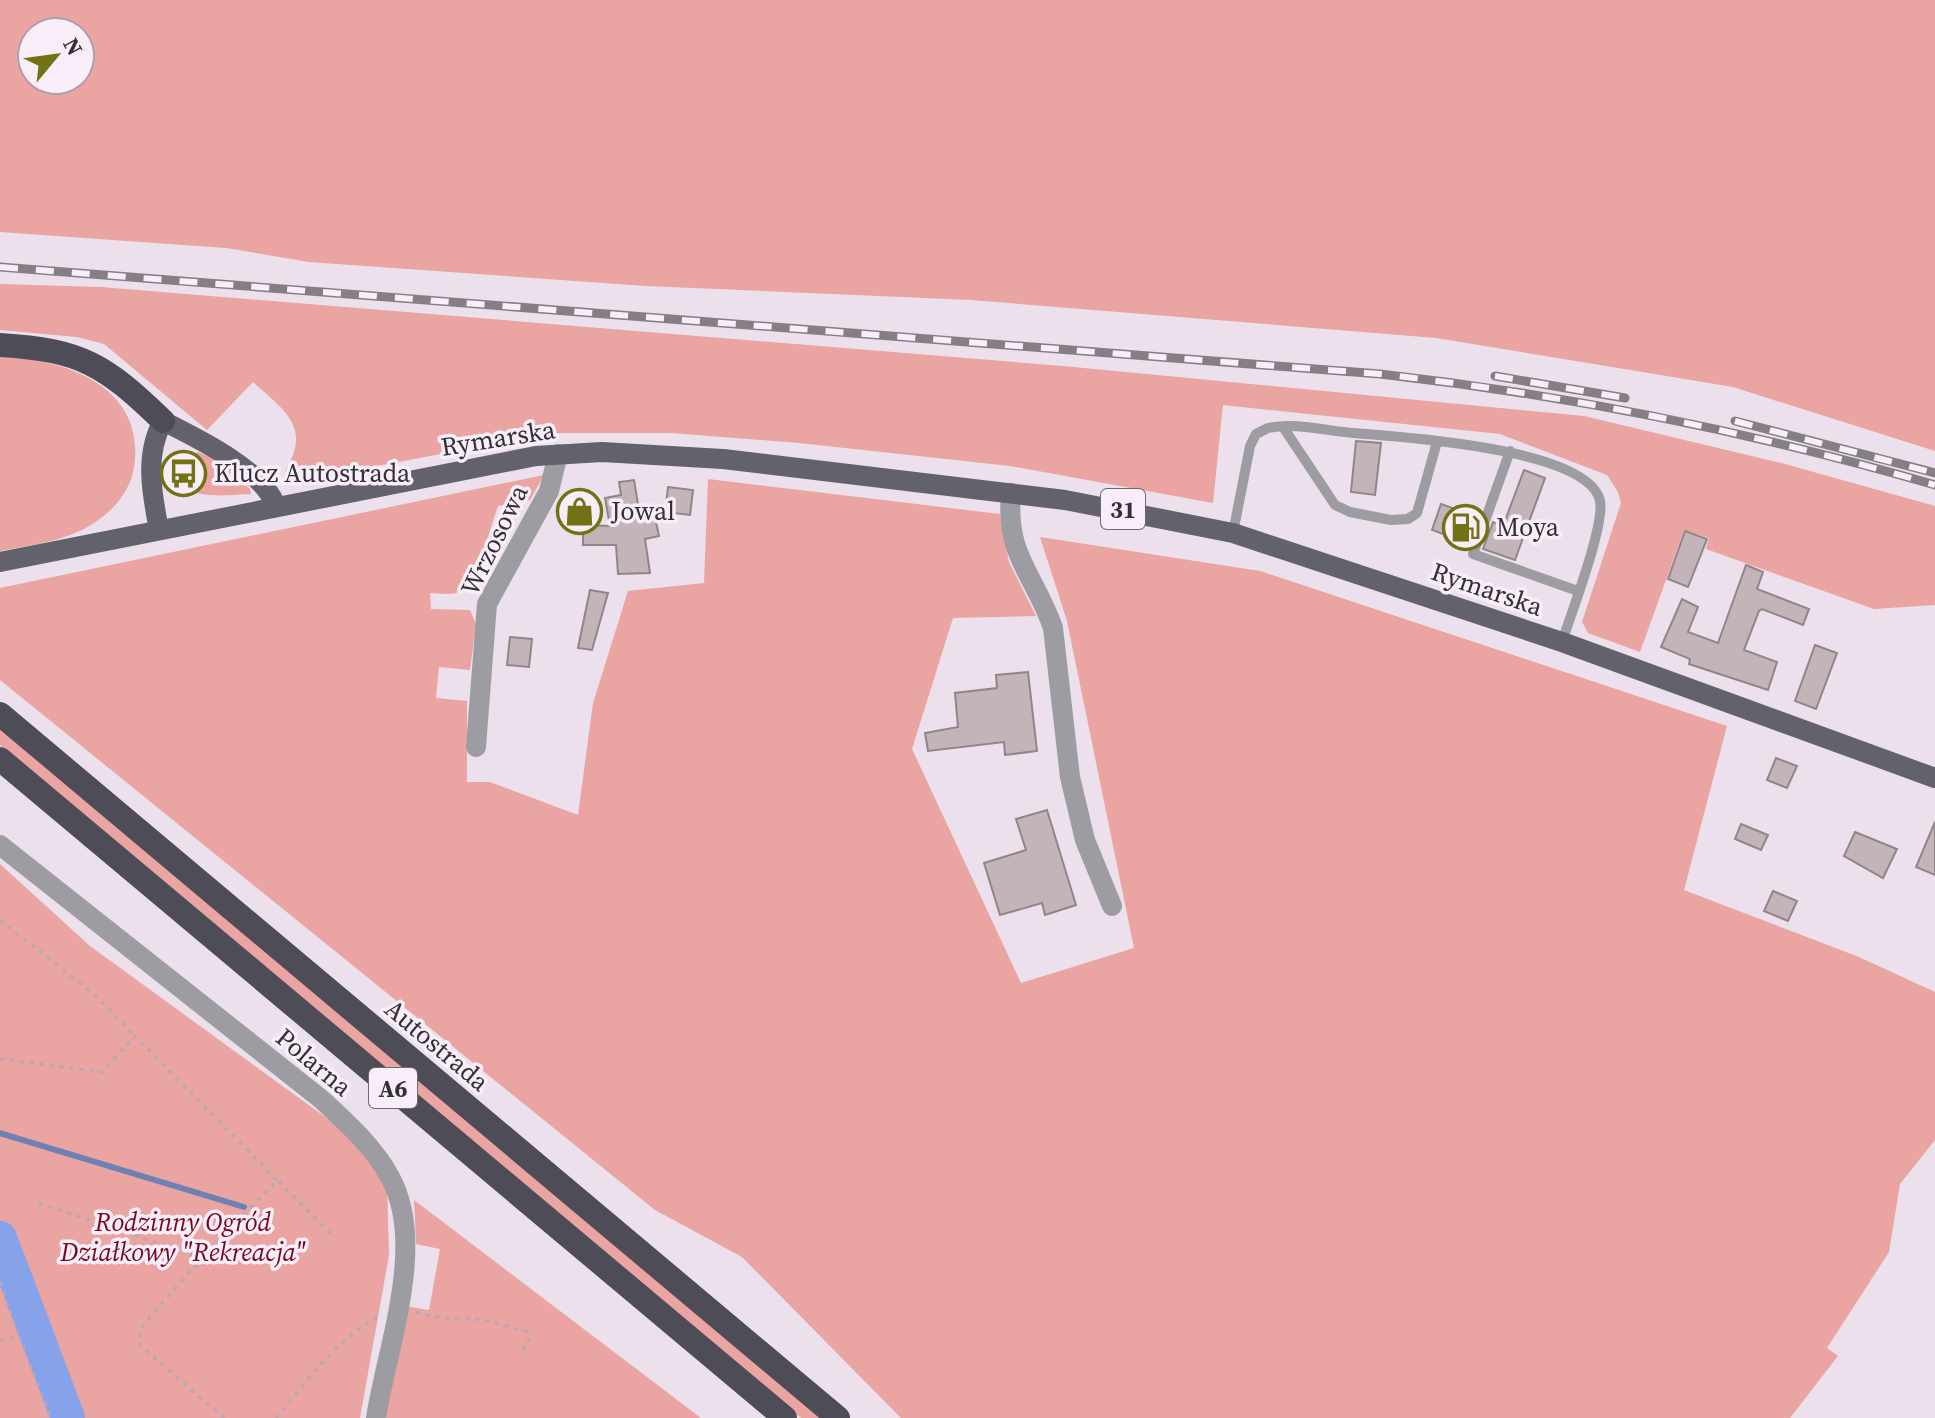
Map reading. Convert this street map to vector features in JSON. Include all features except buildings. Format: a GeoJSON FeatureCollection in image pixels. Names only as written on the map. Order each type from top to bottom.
{"type":"FeatureCollection","features":[{"type":"Feature","properties":{"kind":"highway"},"geometry":{"type":"LineString","coordinates":[[0,345],[47,349],[90,361],[118,379],[163,421]]}},
{"type":"Feature","properties":{"kind":"highway","name":"Autostrada"},"geometry":{"type":"LineString","coordinates":[[0,714],[838,1418]]}},
{"type":"Feature","properties":{"kind":"highway","name":"A6"},"geometry":{"type":"LineString","coordinates":[[0,759],[785,1418]]}},
{"type":"Feature","properties":{"kind":"main road"},"geometry":{"type":"LineString","coordinates":[[159,530],[150,487],[153,438],[163,421],[197,438],[266,485],[276,506]]}},
{"type":"Feature","properties":{"kind":"main road","name":"Rymarska"},"geometry":{"type":"LineString","coordinates":[[0,562],[446,472],[558,454],[641,452],[709,457],[1123,509],[1233,533],[1562,642],[1935,778]]}},
{"type":"Feature","properties":{"kind":"street","name":"Wrzosowa"},"geometry":{"type":"LineString","coordinates":[[476,747],[487,604],[549,491],[558,454]]}},
{"type":"Feature","properties":{"kind":"street"},"geometry":{"type":"LineString","coordinates":[[1011,493],[1010,520],[1015,553],[1046,607],[1053,628],[1070,777],[1085,840],[1112,906]]}},
{"type":"Feature","properties":{"kind":"street","name":"Polarna"},"geometry":{"type":"LineString","coordinates":[[0,845],[321,1099],[366,1142],[392,1179],[400,1201],[406,1241],[398,1305],[376,1418]]}},
{"type":"Feature","properties":{"kind":"lane"},"geometry":{"type":"LineString","coordinates":[[1283,427],[1335,505],[1350,512],[1391,520],[1408,519],[1417,513],[1437,442]]}},
{"type":"Feature","properties":{"kind":"lane"},"geometry":{"type":"LineString","coordinates":[[1233,533],[1252,439],[1261,429],[1283,427],[1510,451],[1573,473],[1598,493],[1601,510],[1562,642]]}},
{"type":"Feature","properties":{"kind":"lane"},"geometry":{"type":"LineString","coordinates":[[1510,451],[1473,554],[1578,591]]}},
{"type":"Feature","properties":{"kind":"path"},"geometry":{"type":"LineString","coordinates":[[0,920],[95,995],[331,1234]]}},
{"type":"Feature","properties":{"kind":"path"},"geometry":{"type":"LineString","coordinates":[[0,1059],[102,1072],[135,1036]]}},
{"type":"Feature","properties":{"kind":"path"},"geometry":{"type":"LineString","coordinates":[[224,1418],[142,1347],[138,1339],[143,1325],[277,1180]]}},
{"type":"Feature","properties":{"kind":"path"},"geometry":{"type":"LineString","coordinates":[[39,1203],[202,1258]]}},
{"type":"Feature","properties":{"kind":"path"},"geometry":{"type":"LineString","coordinates":[[0,1282],[51,1418]]}},
{"type":"Feature","properties":{"kind":"path"},"geometry":{"type":"LineString","coordinates":[[276,1418],[333,1351],[358,1328],[398,1305],[427,1316],[487,1320],[511,1330],[526,1331],[530,1337],[523,1350]]}},
{"type":"Feature","properties":{"kind":"path"},"geometry":{"type":"LineString","coordinates":[[0,1340],[19,1336]]}},
{"type":"Feature","properties":{"kind":"green space"},"geometry":{"type":"Polygon","coordinates":[[[0,0],[1935,0],[1935,451],[1733,387],[1436,338],[971,300],[646,286],[309,262],[226,248],[0,232],[0,0]]]}},
{"type":"Feature","properties":{"kind":"green space"},"geometry":{"type":"Polygon","coordinates":[[[0,284],[101,287],[1063,366],[1584,416],[1785,464],[1935,506],[1935,605],[1874,609],[1706,549],[1709,538],[1684,530],[1640,652],[1588,633],[1582,622],[1621,503],[1607,475],[1500,434],[1223,405],[1213,503],[1010,466],[799,443],[671,433],[553,433],[329,475],[285,471],[293,456],[295,431],[284,411],[253,382],[207,430],[104,344],[77,337],[0,330],[0,284]]]}},
{"type":"Feature","properties":{"kind":"green space"},"geometry":{"type":"Polygon","coordinates":[[[0,356],[24,358],[71,370],[111,394],[125,411],[133,432],[135,458],[123,495],[94,523],[61,538],[0,551],[0,356]]]}},
{"type":"Feature","properties":{"kind":"green space"},"geometry":{"type":"Polygon","coordinates":[[[198,452],[218,460],[250,489],[251,494],[201,494],[183,484],[181,460],[198,452]]]}},
{"type":"Feature","properties":{"kind":"green space"},"geometry":{"type":"Polygon","coordinates":[[[544,475],[530,500],[498,506],[476,567],[463,588],[453,594],[430,593],[431,609],[470,610],[476,624],[470,670],[439,667],[436,698],[467,701],[467,782],[490,782],[578,815],[593,703],[628,591],[704,583],[708,479],[1000,514],[1009,562],[1036,616],[953,618],[912,749],[1021,983],[1134,948],[1067,621],[1040,537],[1260,571],[1727,726],[1684,890],[1859,957],[1935,992],[1935,1140],[1900,1184],[1889,1252],[1827,1348],[1838,1356],[1790,1418],[901,1418],[742,1257],[655,1210],[0,680],[0,588],[544,475]]]}},
{"type":"Feature","properties":{"kind":"green space"},"geometry":{"type":"Polygon","coordinates":[[[0,727],[820,1418],[801,1418],[0,745],[0,727]]]}},
{"type":"Feature","properties":{"kind":"green space","name":"Rodzinny Ogród Działkowy \"Rekreacja\""},"geometry":{"type":"Polygon","coordinates":[[[0,864],[90,946],[343,1130],[387,1183],[389,1255],[360,1418],[0,1418],[0,864]]]}},
{"type":"Feature","properties":{"kind":"green space"},"geometry":{"type":"Polygon","coordinates":[[[414,1200],[701,1418],[385,1418],[404,1306],[429,1310],[440,1249],[416,1244],[414,1200]]]}},
{"type":"Feature","properties":{"kind":"waterway"},"geometry":{"type":"LineString","coordinates":[[0,1133],[244,1207]]}},
{"type":"Feature","properties":{"kind":"waterway"},"geometry":{"type":"LineString","coordinates":[[0,1238],[68,1418]]}},
{"type":"Feature","properties":{"kind":"railway"},"geometry":{"type":"LineString","coordinates":[[0,267],[1380,374],[1590,404],[1798,448],[1935,485]]}},
{"type":"Feature","properties":{"kind":"railway"},"geometry":{"type":"LineString","coordinates":[[1495,376],[1625,398]]}},
{"type":"Feature","properties":{"kind":"railway"},"geometry":{"type":"LineString","coordinates":[[1735,421],[1935,473]]}},
{"type":"Feature","properties":{"kind":"place","name":"Klucz Autostrada"},"geometry":{"type":"Point","coordinates":[183,473]}},
{"type":"Feature","properties":{"kind":"place","name":"Jowal"},"geometry":{"type":"Point","coordinates":[580,511]}},
{"type":"Feature","properties":{"kind":"place","name":"Moya"},"geometry":{"type":"Point","coordinates":[1465,527]}}]}
